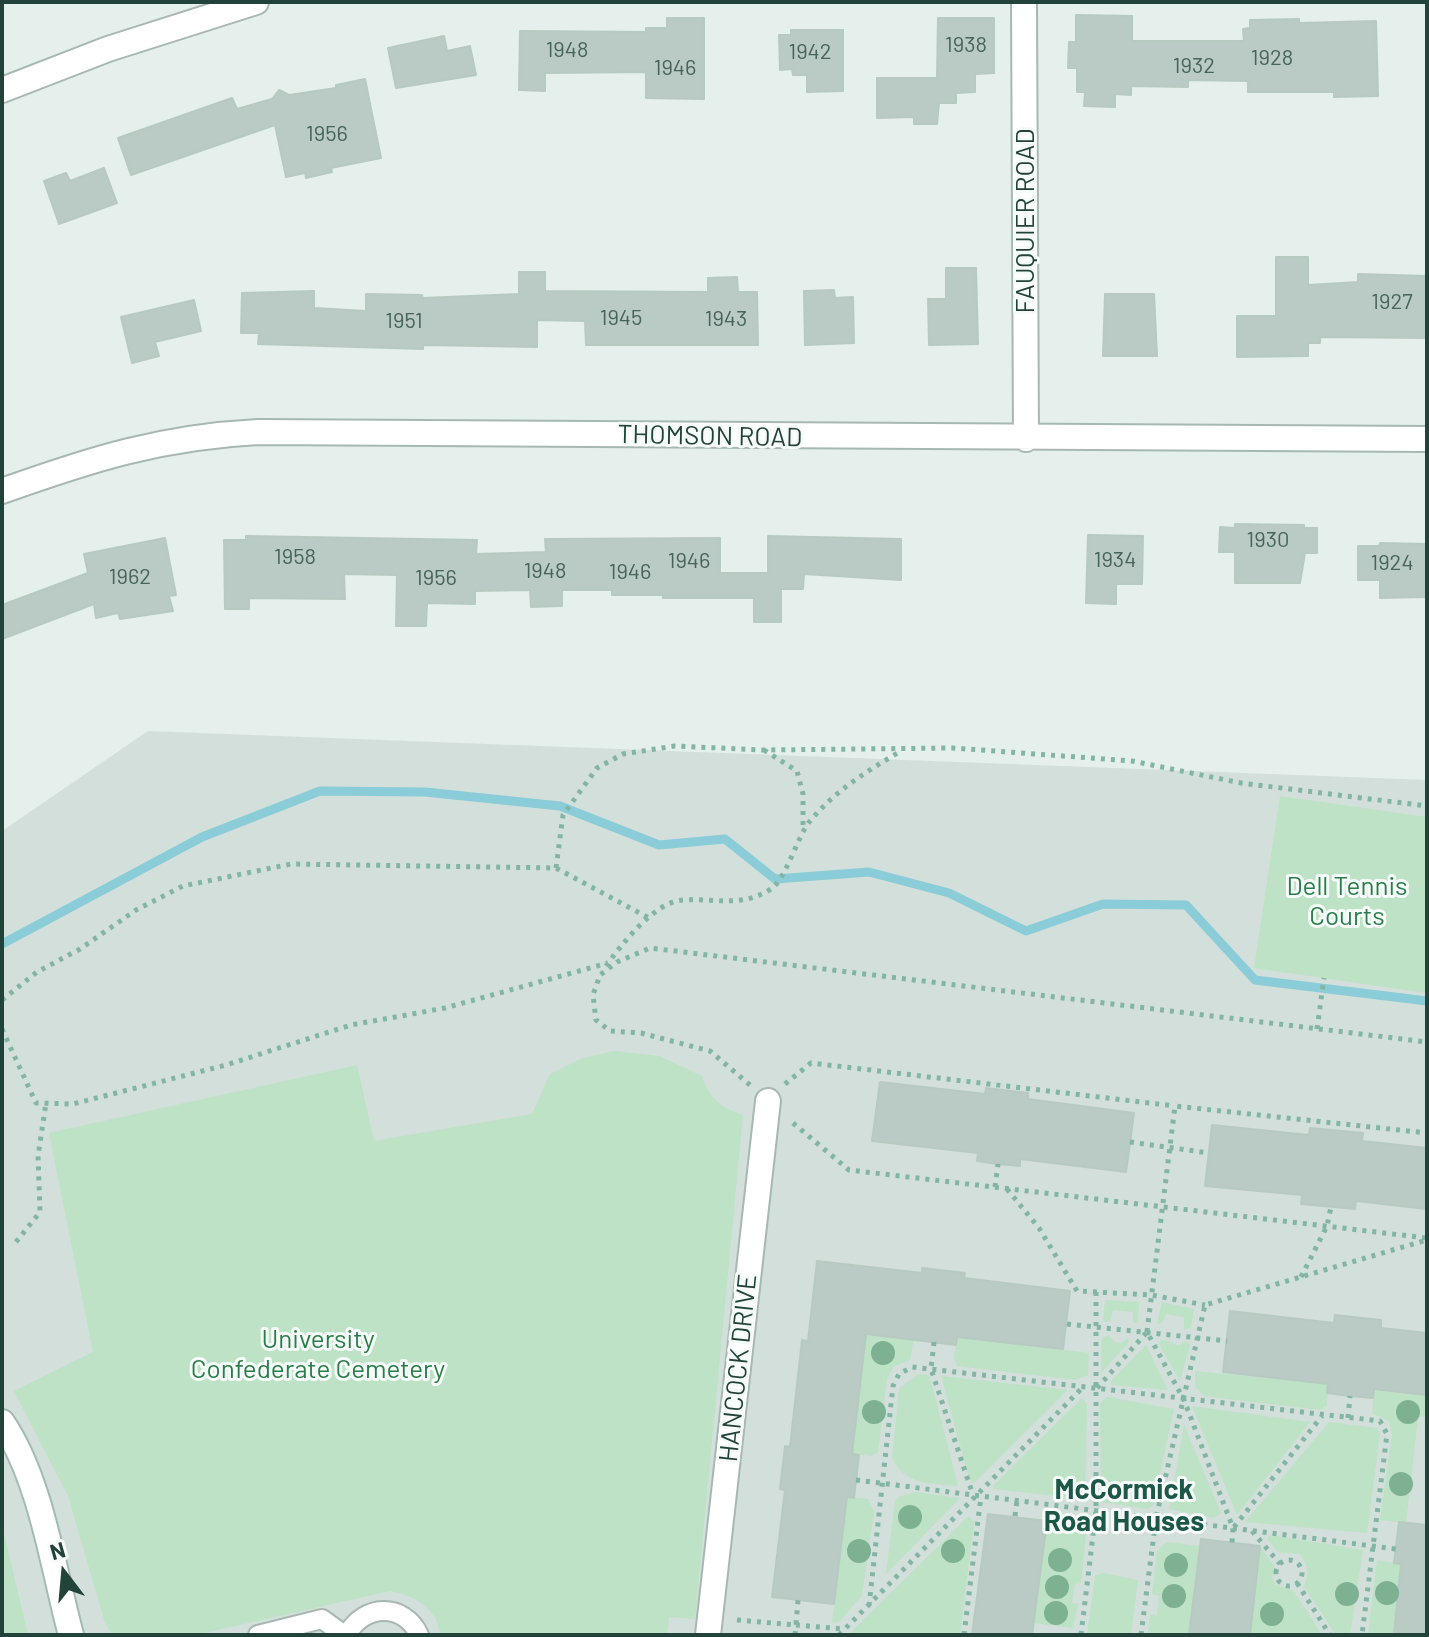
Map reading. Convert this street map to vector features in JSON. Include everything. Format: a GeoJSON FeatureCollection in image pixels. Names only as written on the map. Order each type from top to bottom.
{"type":"FeatureCollection","features":[{"type":"Feature","properties":{"kind":"street"},"geometry":{"type":"LineString","coordinates":[[2,90],[108,49],[256,2]]}},
{"type":"Feature","properties":{"kind":"street","name":"FAUQUIER ROAD"},"geometry":{"type":"LineString","coordinates":[[1024,2],[1026,439]]}},
{"type":"Feature","properties":{"kind":"street","name":"THOMSON ROAD"},"geometry":{"type":"LineString","coordinates":[[2,491],[92,459],[155,442],[258,432],[1026,439],[1427,439]]}},
{"type":"Feature","properties":{"kind":"street","name":"HANCOCK DRIVE"},"geometry":{"type":"LineString","coordinates":[[718,1627],[768,1101]]}},
{"type":"Feature","properties":{"kind":"street"},"geometry":{"type":"LineString","coordinates":[[3,1427],[36,1501],[71,1635]]}},
{"type":"Feature","properties":{"kind":"lane"},"geometry":{"type":"LineString","coordinates":[[258,1635],[322,1619],[346,1635],[362,1616],[387,1610],[411,1621],[419,1635]]}},
{"type":"Feature","properties":{"kind":"path"},"geometry":{"type":"LineString","coordinates":[[556,868],[563,815],[597,768],[623,754],[675,746],[763,750],[953,748],[1132,761],[1241,783],[1427,806]]}},
{"type":"Feature","properties":{"kind":"path"},"geometry":{"type":"LineString","coordinates":[[763,750],[797,771],[803,794],[803,833]]}},
{"type":"Feature","properties":{"kind":"path"},"geometry":{"type":"LineString","coordinates":[[902,750],[850,781],[808,823],[774,887],[742,902],[679,900],[649,918],[624,939],[600,975],[592,1009],[596,1020],[610,1031],[641,1033],[710,1051],[849,1170],[1427,1239]]}},
{"type":"Feature","properties":{"kind":"path"},"geometry":{"type":"LineString","coordinates":[[3,998],[136,910],[195,883],[291,864],[556,868],[649,918]]}},
{"type":"Feature","properties":{"kind":"path"},"geometry":{"type":"LineString","coordinates":[[600,975],[617,962],[650,948],[1427,1042]]}},
{"type":"Feature","properties":{"kind":"path"},"geometry":{"type":"LineString","coordinates":[[2,1029],[36,1103],[73,1104],[239,1062],[351,1025],[445,1008],[608,963]]}},
{"type":"Feature","properties":{"kind":"path"},"geometry":{"type":"LineString","coordinates":[[1317,1029],[1324,978]]}},
{"type":"Feature","properties":{"kind":"path"},"geometry":{"type":"LineString","coordinates":[[768,1101],[811,1063],[1337,1127],[1427,1133]]}},
{"type":"Feature","properties":{"kind":"path"},"geometry":{"type":"LineString","coordinates":[[16,1242],[40,1212],[38,1156],[46,1103]]}},
{"type":"Feature","properties":{"kind":"path"},"geometry":{"type":"LineString","coordinates":[[1175,1106],[1147,1332],[1184,1400],[1233,1528],[1232,1543]]}},
{"type":"Feature","properties":{"kind":"path"},"geometry":{"type":"LineString","coordinates":[[1130,1142],[1209,1153]]}},
{"type":"Feature","properties":{"kind":"path"},"geometry":{"type":"LineString","coordinates":[[995,1187],[998,1164]]}},
{"type":"Feature","properties":{"kind":"path"},"geometry":{"type":"LineString","coordinates":[[1007,1188],[1039,1228],[1077,1291],[1151,1295],[1205,1305],[1427,1239]]}},
{"type":"Feature","properties":{"kind":"path"},"geometry":{"type":"LineString","coordinates":[[1301,1278],[1327,1226],[1331,1207]]}},
{"type":"Feature","properties":{"kind":"path"},"geometry":{"type":"LineString","coordinates":[[1081,1635],[1096,1510],[1096,1292]]}},
{"type":"Feature","properties":{"kind":"path"},"geometry":{"type":"LineString","coordinates":[[1141,1635],[1156,1518],[1205,1305]]}},
{"type":"Feature","properties":{"kind":"path"},"geometry":{"type":"LineString","coordinates":[[1067,1324],[1227,1341]]}},
{"type":"Feature","properties":{"kind":"path"},"geometry":{"type":"LineString","coordinates":[[1096,1389],[1147,1332]]}},
{"type":"Feature","properties":{"kind":"path"},"geometry":{"type":"LineString","coordinates":[[934,1342],[931,1369],[973,1495]]}},
{"type":"Feature","properties":{"kind":"path"},"geometry":{"type":"LineString","coordinates":[[869,1606],[893,1386],[899,1374],[912,1367],[1380,1421],[1387,1434],[1362,1635]]}},
{"type":"Feature","properties":{"kind":"path"},"geometry":{"type":"LineString","coordinates":[[839,1635],[973,1495],[1082,1388]]}},
{"type":"Feature","properties":{"kind":"path"},"geometry":{"type":"LineString","coordinates":[[1348,1418],[1350,1396]]}},
{"type":"Feature","properties":{"kind":"path"},"geometry":{"type":"LineString","coordinates":[[1233,1528],[1323,1415]]}},
{"type":"Feature","properties":{"kind":"path"},"geometry":{"type":"LineString","coordinates":[[856,1480],[1396,1549]]}},
{"type":"Feature","properties":{"kind":"path"},"geometry":{"type":"LineString","coordinates":[[964,1635],[981,1496]]}},
{"type":"Feature","properties":{"kind":"path"},"geometry":{"type":"LineString","coordinates":[[1015,1516],[1017,1500]]}},
{"type":"Feature","properties":{"kind":"path"},"geometry":{"type":"LineString","coordinates":[[1251,1530],[1280,1564]]}},
{"type":"Feature","properties":{"kind":"path"},"geometry":{"type":"LineString","coordinates":[[1288,1560],[1299,1564],[1302,1576],[1297,1583],[1281,1583],[1276,1571],[1280,1564],[1288,1560]]}},
{"type":"Feature","properties":{"kind":"path"},"geometry":{"type":"LineString","coordinates":[[1297,1583],[1330,1635]]}},
{"type":"Feature","properties":{"kind":"path"},"geometry":{"type":"LineString","coordinates":[[795,1635],[798,1600]]}},
{"type":"Feature","properties":{"kind":"path"},"geometry":{"type":"LineString","coordinates":[[718,1627],[796,1625],[845,1629]]}},
{"type":"Feature","properties":{"kind":"shaded area"},"geometry":{"type":"Polygon","coordinates":[[[148,731],[1427,780],[1427,1635],[2,1635],[2,831],[148,731]]]}},
{"type":"Feature","properties":{"kind":"green space","name":"Dell Tennis Courts"},"geometry":{"type":"Polygon","coordinates":[[[1280,796],[1427,817],[1427,993],[1254,968],[1280,796]]]}},
{"type":"Feature","properties":{"kind":"green space","name":"University Confederate Cemetery"},"geometry":{"type":"Polygon","coordinates":[[[615,1051],[659,1056],[702,1076],[717,1101],[743,1115],[695,1619],[669,1617],[667,1635],[440,1635],[434,1617],[423,1604],[390,1591],[195,1635],[112,1635],[105,1623],[68,1496],[14,1391],[93,1352],[49,1133],[357,1065],[374,1141],[532,1114],[550,1074],[583,1058],[615,1051]]]}},
{"type":"Feature","properties":{"kind":"green space"},"geometry":{"type":"Polygon","coordinates":[[[1105,1300],[1139,1302],[1138,1323],[1133,1323],[1133,1312],[1113,1310],[1110,1322],[1103,1321],[1105,1300]]]}},
{"type":"Feature","properties":{"kind":"green space"},"geometry":{"type":"Polygon","coordinates":[[[1162,1302],[1194,1309],[1191,1328],[1184,1330],[1184,1317],[1166,1314],[1163,1322],[1157,1324],[1162,1302]]]}},
{"type":"Feature","properties":{"kind":"green space"},"geometry":{"type":"Polygon","coordinates":[[[859,1326],[915,1332],[910,1360],[894,1366],[887,1379],[878,1452],[872,1456],[852,1454],[865,1349],[859,1326]]]}},
{"type":"Feature","properties":{"kind":"green space"},"geometry":{"type":"Polygon","coordinates":[[[1109,1335],[1114,1342],[1122,1343],[1127,1338],[1130,1341],[1101,1373],[1102,1338],[1109,1335]]]}},
{"type":"Feature","properties":{"kind":"green space"},"geometry":{"type":"Polygon","coordinates":[[[957,1337],[1089,1353],[1088,1375],[1075,1380],[957,1366],[954,1358],[957,1337]]]}},
{"type":"Feature","properties":{"kind":"green space"},"geometry":{"type":"Polygon","coordinates":[[[1162,1339],[1179,1346],[1185,1341],[1190,1345],[1180,1381],[1159,1344],[1162,1339]]]}},
{"type":"Feature","properties":{"kind":"green space"},"geometry":{"type":"Polygon","coordinates":[[[1146,1345],[1168,1390],[1111,1385],[1111,1381],[1146,1345]]]}},
{"type":"Feature","properties":{"kind":"green space"},"geometry":{"type":"Polygon","coordinates":[[[1195,1371],[1328,1384],[1327,1405],[1320,1410],[1204,1396],[1195,1387],[1195,1371]]]}},
{"type":"Feature","properties":{"kind":"green space"},"geometry":{"type":"Polygon","coordinates":[[[917,1375],[930,1377],[958,1486],[911,1478],[897,1467],[892,1458],[899,1389],[917,1375]]]}},
{"type":"Feature","properties":{"kind":"green space"},"geometry":{"type":"Polygon","coordinates":[[[941,1376],[1068,1390],[974,1483],[970,1481],[941,1376]]]}},
{"type":"Feature","properties":{"kind":"green space"},"geometry":{"type":"Polygon","coordinates":[[[1374,1389],[1427,1395],[1427,1417],[1418,1417],[1406,1523],[1380,1520],[1392,1435],[1389,1421],[1372,1413],[1374,1389]]]}},
{"type":"Feature","properties":{"kind":"green space"},"geometry":{"type":"Polygon","coordinates":[[[1107,1397],[1174,1409],[1153,1505],[1148,1509],[1101,1502],[1100,1403],[1107,1397]]]}},
{"type":"Feature","properties":{"kind":"green space"},"geometry":{"type":"Polygon","coordinates":[[[1082,1398],[1087,1404],[1085,1495],[1081,1499],[994,1489],[993,1486],[1082,1398]]]}},
{"type":"Feature","properties":{"kind":"green space"},"geometry":{"type":"Polygon","coordinates":[[[1192,1406],[1310,1422],[1237,1515],[1192,1406]]]}},
{"type":"Feature","properties":{"kind":"green space"},"geometry":{"type":"Polygon","coordinates":[[[1329,1422],[1377,1428],[1380,1434],[1367,1533],[1245,1522],[1329,1422]]]}},
{"type":"Feature","properties":{"kind":"green space"},"geometry":{"type":"Polygon","coordinates":[[[1184,1425],[1221,1513],[1214,1518],[1169,1509],[1184,1425]]]}},
{"type":"Feature","properties":{"kind":"green space"},"geometry":{"type":"Polygon","coordinates":[[[915,1492],[960,1498],[886,1574],[895,1501],[915,1492]]]}},
{"type":"Feature","properties":{"kind":"green space"},"geometry":{"type":"Polygon","coordinates":[[[847,1497],[868,1499],[874,1512],[862,1595],[839,1622],[832,1623],[847,1497]]]}},
{"type":"Feature","properties":{"kind":"green space"},"geometry":{"type":"Polygon","coordinates":[[[969,1516],[974,1522],[960,1635],[848,1635],[969,1516]]]}},
{"type":"Feature","properties":{"kind":"green space"},"geometry":{"type":"Polygon","coordinates":[[[2,1525],[28,1635],[2,1635],[2,1525]]]}},
{"type":"Feature","properties":{"kind":"green space"},"geometry":{"type":"Polygon","coordinates":[[[1046,1526],[1086,1533],[1081,1583],[1075,1584],[1072,1603],[1078,1604],[1073,1628],[1034,1623],[1046,1526]]]}},
{"type":"Feature","properties":{"kind":"green space"},"geometry":{"type":"Polygon","coordinates":[[[1270,1535],[1363,1550],[1350,1635],[1336,1635],[1304,1586],[1307,1577],[1305,1561],[1299,1554],[1278,1552],[1267,1539],[1270,1535]]]}},
{"type":"Feature","properties":{"kind":"green space"},"geometry":{"type":"Polygon","coordinates":[[[1167,1542],[1200,1546],[1189,1635],[1148,1635],[1150,1614],[1157,1615],[1159,1596],[1152,1594],[1157,1551],[1167,1542]]]}},
{"type":"Feature","properties":{"kind":"green space"},"geometry":{"type":"Polygon","coordinates":[[[1260,1546],[1274,1566],[1272,1577],[1276,1585],[1294,1591],[1322,1635],[1250,1635],[1260,1546]]]}},
{"type":"Feature","properties":{"kind":"green space"},"geometry":{"type":"Polygon","coordinates":[[[1377,1560],[1401,1564],[1394,1635],[1368,1635],[1377,1560]]]}},
{"type":"Feature","properties":{"kind":"green space"},"geometry":{"type":"Polygon","coordinates":[[[1103,1573],[1138,1580],[1131,1635],[1087,1635],[1095,1576],[1103,1573]]]}},
{"type":"Feature","properties":{"kind":"building"},"geometry":{"type":"Polygon","coordinates":[[[1076,15],[1132,16],[1132,41],[1244,41],[1243,29],[1250,28],[1250,20],[1299,19],[1299,23],[1376,21],[1378,96],[1334,97],[1334,92],[1248,92],[1248,81],[1188,80],[1188,87],[1131,86],[1131,95],[1115,94],[1115,107],[1084,106],[1085,92],[1077,92],[1077,68],[1068,68],[1069,42],[1076,42],[1076,15]]]}},
{"type":"Feature","properties":{"kind":"building"},"geometry":{"type":"Polygon","coordinates":[[[667,18],[704,18],[704,99],[646,98],[646,72],[545,73],[545,91],[519,90],[520,31],[646,32],[646,28],[667,28],[667,18]]]}},
{"type":"Feature","properties":{"kind":"building"},"geometry":{"type":"Polygon","coordinates":[[[938,18],[994,18],[994,73],[975,74],[975,92],[956,93],[956,103],[939,103],[937,124],[914,124],[914,117],[877,118],[877,78],[937,78],[938,18]]]}},
{"type":"Feature","properties":{"kind":"building"},"geometry":{"type":"Polygon","coordinates":[[[791,30],[843,30],[843,91],[807,92],[807,75],[793,75],[792,69],[780,70],[779,35],[791,35],[791,30]]]}},
{"type":"Feature","properties":{"kind":"building"},"geometry":{"type":"Polygon","coordinates":[[[444,36],[447,51],[470,46],[476,75],[396,88],[388,48],[444,36]]]}},
{"type":"Feature","properties":{"kind":"building"},"geometry":{"type":"Polygon","coordinates":[[[365,79],[381,158],[331,168],[332,172],[306,178],[305,173],[286,177],[275,125],[131,175],[118,138],[232,98],[237,109],[272,99],[279,90],[289,95],[336,88],[336,85],[365,79]]]}},
{"type":"Feature","properties":{"kind":"building"},"geometry":{"type":"Polygon","coordinates":[[[104,168],[117,203],[59,224],[44,181],[66,173],[70,181],[104,168]]]}},
{"type":"Feature","properties":{"kind":"building"},"geometry":{"type":"Polygon","coordinates":[[[1276,257],[1308,257],[1308,285],[1358,282],[1358,274],[1427,276],[1427,338],[1320,337],[1320,343],[1308,343],[1308,356],[1237,357],[1237,316],[1276,316],[1276,257]]]}},
{"type":"Feature","properties":{"kind":"building"},"geometry":{"type":"Polygon","coordinates":[[[946,268],[976,268],[978,344],[929,345],[928,299],[946,299],[946,268]]]}},
{"type":"Feature","properties":{"kind":"building"},"geometry":{"type":"Polygon","coordinates":[[[519,272],[545,272],[545,291],[708,292],[708,278],[737,277],[738,292],[757,292],[758,345],[586,345],[585,321],[537,320],[537,347],[423,345],[423,349],[258,344],[259,333],[241,333],[242,293],[314,291],[314,308],[366,311],[366,294],[422,295],[423,298],[519,294],[519,272]]]}},
{"type":"Feature","properties":{"kind":"building"},"geometry":{"type":"Polygon","coordinates":[[[834,290],[835,298],[853,297],[854,343],[805,345],[804,291],[834,290]]]}},
{"type":"Feature","properties":{"kind":"building"},"geometry":{"type":"Polygon","coordinates":[[[1105,294],[1154,294],[1157,356],[1103,356],[1105,294]]]}},
{"type":"Feature","properties":{"kind":"building"},"geometry":{"type":"Polygon","coordinates":[[[194,300],[201,331],[155,342],[159,356],[132,363],[121,317],[194,300]]]}},
{"type":"Feature","properties":{"kind":"building"},"geometry":{"type":"Polygon","coordinates":[[[1235,524],[1317,528],[1317,553],[1305,553],[1300,583],[1235,583],[1235,552],[1219,552],[1220,527],[1235,528],[1235,524]]]}},
{"type":"Feature","properties":{"kind":"building"},"geometry":{"type":"Polygon","coordinates":[[[1088,535],[1143,536],[1142,584],[1116,584],[1116,604],[1086,603],[1088,535]]]}},
{"type":"Feature","properties":{"kind":"building"},"geometry":{"type":"Polygon","coordinates":[[[246,536],[477,540],[476,554],[546,552],[545,539],[720,538],[720,573],[768,573],[768,536],[901,539],[901,580],[804,574],[803,589],[781,589],[781,622],[754,622],[754,598],[663,598],[663,595],[612,595],[612,590],[562,590],[562,606],[531,607],[530,590],[475,591],[475,604],[427,603],[426,626],[396,626],[397,575],[344,574],[345,599],[249,598],[249,609],[225,609],[224,540],[246,540],[246,536]]]}},
{"type":"Feature","properties":{"kind":"building"},"geometry":{"type":"Polygon","coordinates":[[[165,538],[176,595],[169,596],[173,611],[120,619],[118,613],[96,618],[94,604],[2,639],[2,605],[88,573],[84,554],[165,538]]]}},
{"type":"Feature","properties":{"kind":"building"},"geometry":{"type":"Polygon","coordinates":[[[1380,543],[1427,544],[1427,597],[1380,598],[1380,580],[1358,580],[1358,546],[1379,546],[1380,543]]]}},
{"type":"Feature","properties":{"kind":"building"},"geometry":{"type":"Polygon","coordinates":[[[880,1082],[985,1094],[986,1088],[1028,1093],[1028,1099],[1134,1113],[1126,1172],[1020,1159],[1020,1166],[998,1164],[977,1161],[978,1153],[872,1141],[880,1082]]]}},
{"type":"Feature","properties":{"kind":"building"},"geometry":{"type":"Polygon","coordinates":[[[1212,1125],[1309,1135],[1310,1128],[1363,1133],[1362,1141],[1427,1148],[1427,1209],[1356,1201],[1355,1209],[1301,1204],[1302,1195],[1205,1186],[1212,1125]]]}},
{"type":"Feature","properties":{"kind":"building"},"geometry":{"type":"Polygon","coordinates":[[[817,1261],[922,1273],[922,1268],[965,1273],[964,1278],[1070,1291],[1063,1349],[957,1337],[956,1345],[866,1334],[852,1454],[859,1455],[854,1498],[847,1497],[834,1604],[772,1597],[785,1490],[780,1489],[785,1446],[790,1447],[802,1340],[808,1341],[817,1261]]]}},
{"type":"Feature","properties":{"kind":"building"},"geometry":{"type":"Polygon","coordinates":[[[1230,1311],[1334,1323],[1335,1315],[1381,1320],[1381,1328],[1427,1333],[1427,1395],[1374,1389],[1373,1398],[1350,1396],[1327,1393],[1328,1384],[1223,1372],[1230,1311]]]}},
{"type":"Feature","properties":{"kind":"building"},"geometry":{"type":"Polygon","coordinates":[[[988,1514],[1047,1521],[1032,1635],[972,1635],[988,1514]]]}},
{"type":"Feature","properties":{"kind":"building"},"geometry":{"type":"Polygon","coordinates":[[[1399,1522],[1427,1525],[1427,1635],[1394,1635],[1401,1564],[1394,1563],[1399,1522]]]}},
{"type":"Feature","properties":{"kind":"building"},"geometry":{"type":"Polygon","coordinates":[[[1201,1539],[1260,1546],[1250,1635],[1189,1635],[1201,1539]]]}},
{"type":"Feature","properties":{"kind":"waterway"},"geometry":{"type":"LineString","coordinates":[[2,944],[202,837],[320,791],[425,792],[560,806],[659,845],[725,839],[775,879],[869,872],[949,893],[1026,931],[1103,904],[1186,905],[1255,980],[1427,1001]]}},
{"type":"Feature","properties":{"kind":"district","name":"McCormick Road Houses"},"geometry":{"type":"Point","coordinates":[1124,1506]}}]}
